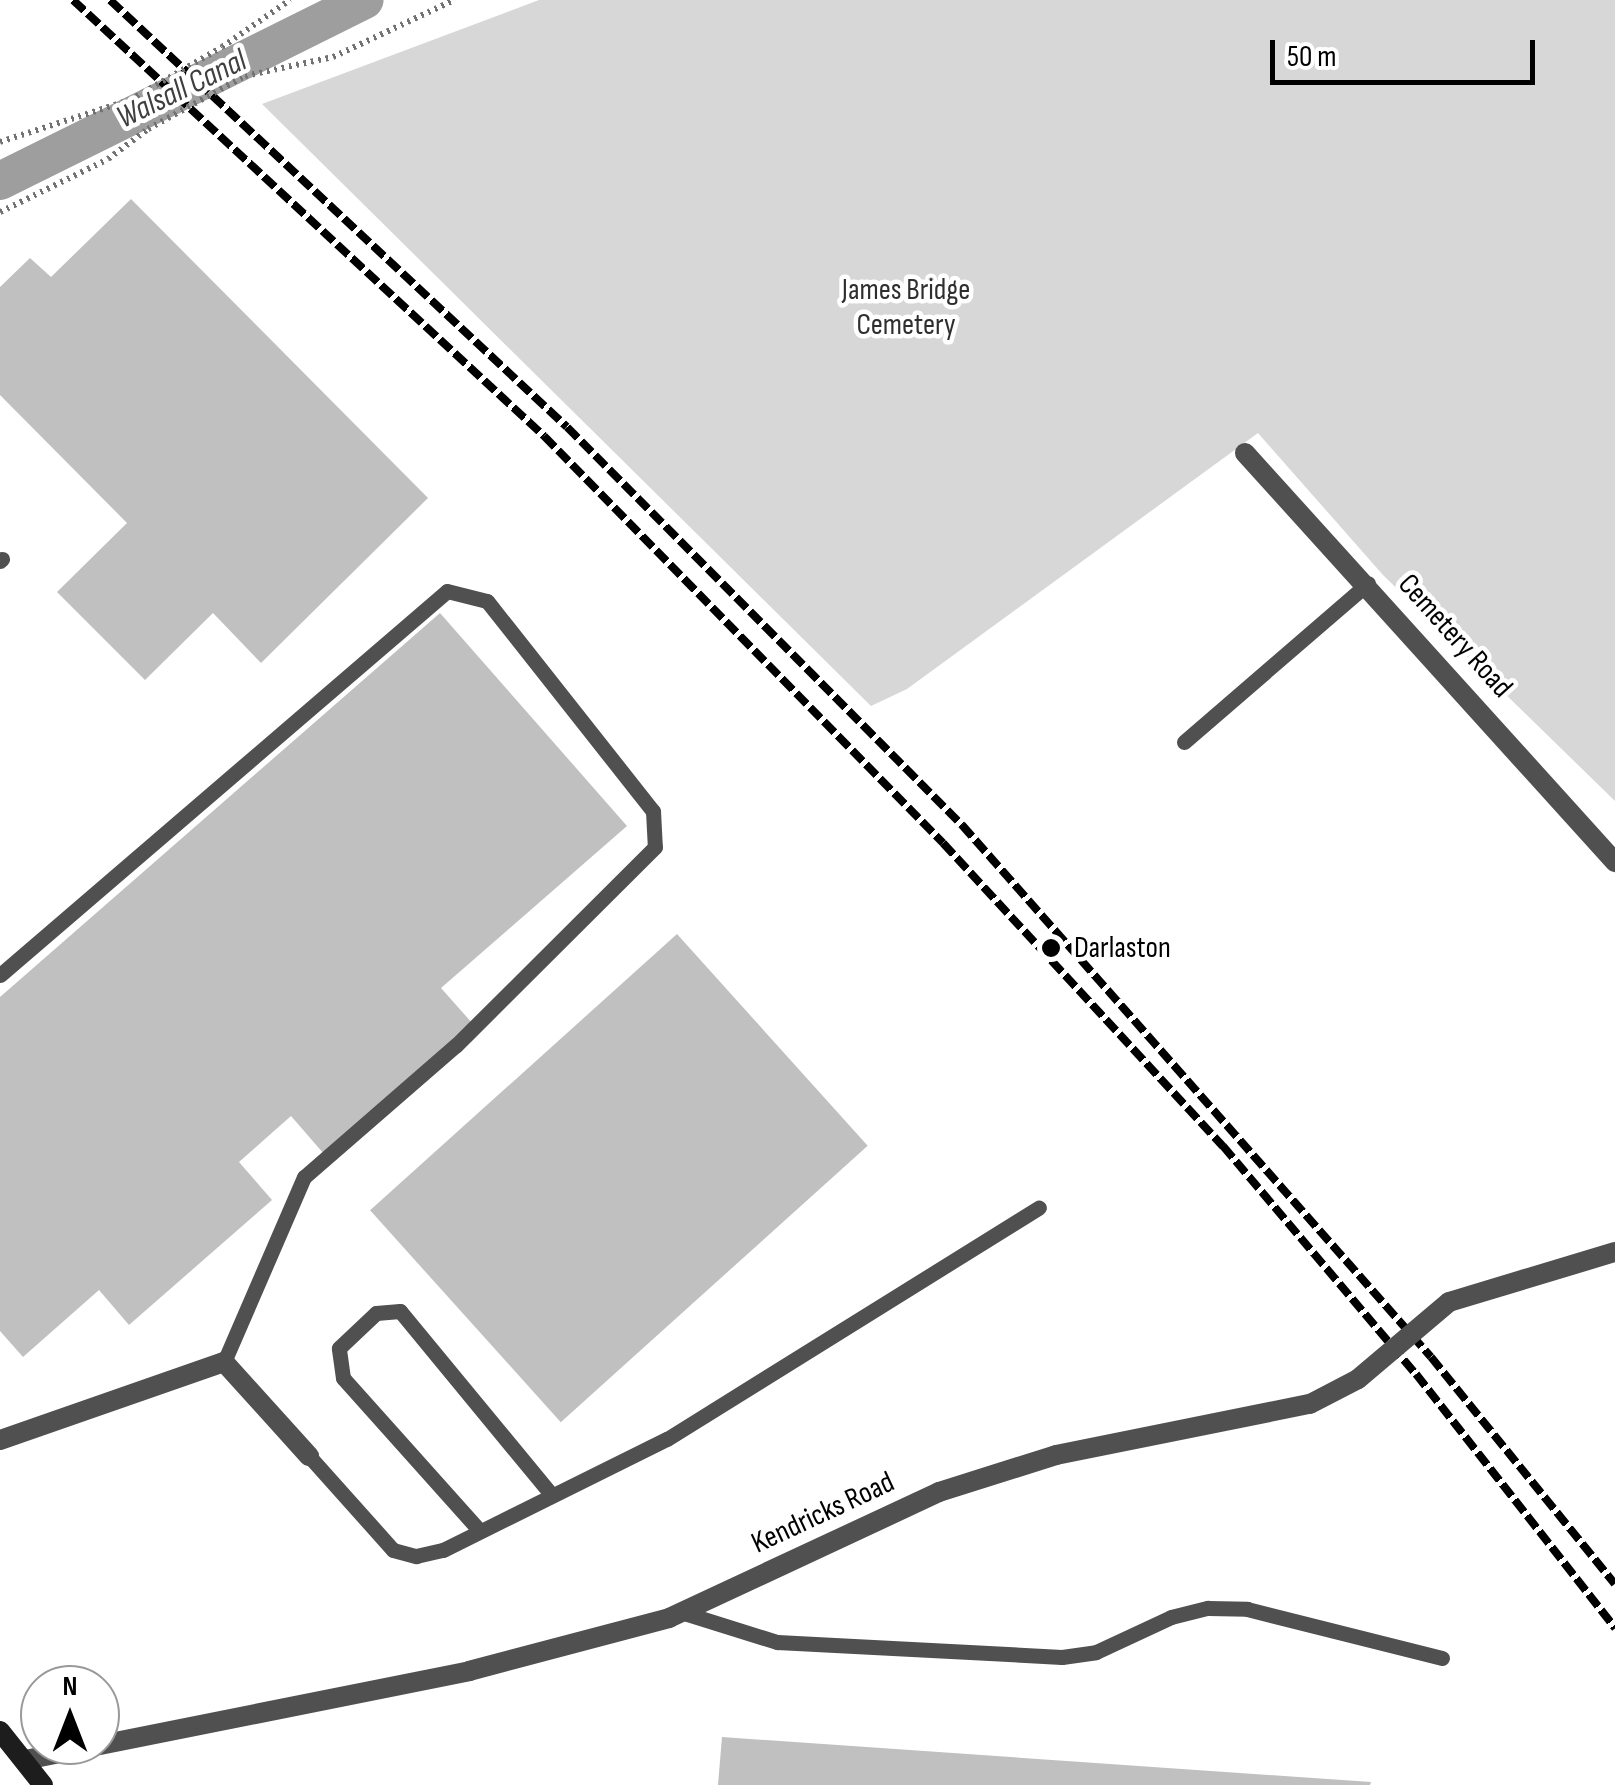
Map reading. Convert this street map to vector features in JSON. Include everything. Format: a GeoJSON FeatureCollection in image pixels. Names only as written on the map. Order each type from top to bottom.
{"type":"FeatureCollection","features":[{"type":"Feature","properties":{"kind":"street","name":"Cemetery Road"},"geometry":{"type":"LineString","coordinates":[[1246,453],[1368,583],[1615,862]]}},
{"type":"Feature","properties":{"kind":"street","name":"Kendricks Road"},"geometry":{"type":"LineString","coordinates":[[120,1741],[468,1671],[681,1612],[938,1492],[1056,1455],[1310,1404],[1358,1380],[1448,1302],[1615,1252]]}},
{"type":"Feature","properties":{"kind":"street"},"geometry":{"type":"LineString","coordinates":[[0,1440],[224,1362],[309,1456]]}},
{"type":"Feature","properties":{"kind":"street"},"geometry":{"type":"LineString","coordinates":[[0,1731],[20,1754]]}},
{"type":"Feature","properties":{"kind":"street"},"geometry":{"type":"LineString","coordinates":[[29,1765],[44,1785]]}},
{"type":"Feature","properties":{"kind":"lane"},"geometry":{"type":"LineString","coordinates":[[1184,742],[1368,583]]}},
{"type":"Feature","properties":{"kind":"lane"},"geometry":{"type":"LineString","coordinates":[[0,975],[447,591],[487,601],[653,810],[654,847],[456,1046],[304,1178],[224,1362]]}},
{"type":"Feature","properties":{"kind":"lane"},"geometry":{"type":"LineString","coordinates":[[309,1456],[393,1550],[416,1556],[444,1550],[550,1493],[668,1439],[1039,1207]]}},
{"type":"Feature","properties":{"kind":"lane"},"geometry":{"type":"LineString","coordinates":[[479,1530],[343,1378],[340,1348],[376,1313],[400,1311],[550,1493]]}},
{"type":"Feature","properties":{"kind":"lane"},"geometry":{"type":"LineString","coordinates":[[681,1612],[777,1642],[1062,1656],[1096,1652],[1171,1617],[1208,1608],[1247,1609],[1442,1658]]}},
{"type":"Feature","properties":{"kind":"path"},"geometry":{"type":"LineString","coordinates":[[0,142],[130,100],[222,47],[290,0]]}},
{"type":"Feature","properties":{"kind":"path"},"geometry":{"type":"LineString","coordinates":[[0,212],[108,160],[148,129],[245,76],[332,57],[454,0]]}},
{"type":"Feature","properties":{"kind":"green space","name":"James Bridge Cemetery"},"geometry":{"type":"Polygon","coordinates":[[[539,0],[1615,0],[1615,801],[1383,575],[1258,433],[907,689],[871,706],[262,104],[539,0]]]}},
{"type":"Feature","properties":{"kind":"building"},"geometry":{"type":"Polygon","coordinates":[[[131,199],[428,498],[261,663],[213,613],[145,680],[57,592],[127,523],[0,395],[0,287],[30,258],[51,277],[131,199]]]}},
{"type":"Feature","properties":{"kind":"building"},"geometry":{"type":"Polygon","coordinates":[[[440,613],[627,826],[441,988],[473,1024],[324,1154],[291,1116],[239,1162],[272,1200],[129,1325],[99,1290],[23,1357],[0,1331],[0,997],[440,613]]]}},
{"type":"Feature","properties":{"kind":"building"},"geometry":{"type":"Polygon","coordinates":[[[677,934],[868,1146],[561,1422],[370,1210],[677,934]]]}},
{"type":"Feature","properties":{"kind":"building"},"geometry":{"type":"Polygon","coordinates":[[[722,1737],[1371,1782],[718,1785],[722,1737]]]}},
{"type":"Feature","properties":{"kind":"waterway","name":"Walsall Canal"},"geometry":{"type":"LineString","coordinates":[[0,181],[364,0]]}},
{"type":"Feature","properties":{"kind":"railway"},"geometry":{"type":"LineString","coordinates":[[73,0],[544,436],[943,843],[1223,1146],[1416,1374],[1615,1628]]}},
{"type":"Feature","properties":{"kind":"railway"},"geometry":{"type":"LineString","coordinates":[[110,0],[567,427],[962,825],[1431,1357],[1615,1584]]}},
{"type":"Feature","properties":{"kind":"place","name":"Darlaston"},"geometry":{"type":"Point","coordinates":[1051,948]}}]}
